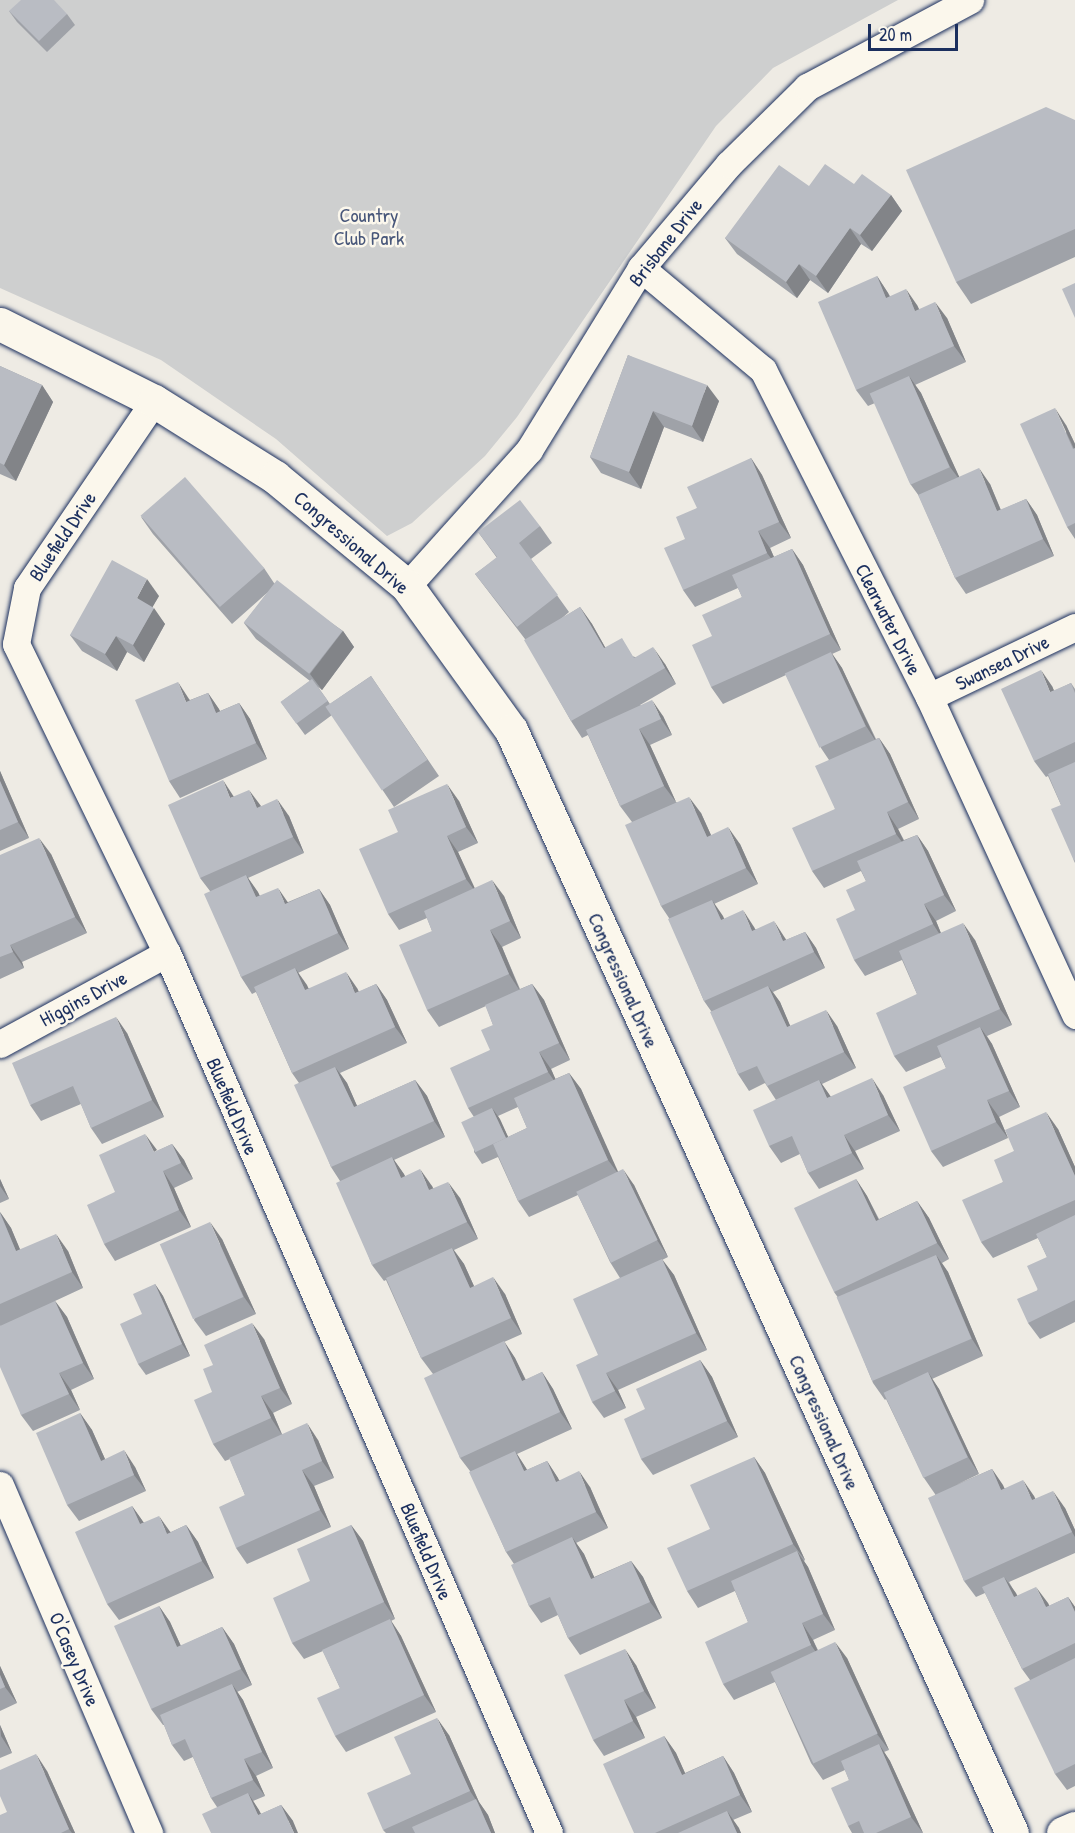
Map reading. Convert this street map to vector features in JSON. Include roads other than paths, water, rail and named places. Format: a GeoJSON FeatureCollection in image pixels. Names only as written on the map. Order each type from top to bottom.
{"type":"FeatureCollection","features":[{"type":"Feature","properties":{"kind":"street","name":"Brisbane Drive"},"geometry":{"type":"LineString","coordinates":[[407,586],[529,450],[640,268],[729,164],[807,87],[970,0]]}},
{"type":"Feature","properties":{"kind":"street","name":"Clearwater Drive"},"geometry":{"type":"LineString","coordinates":[[640,268],[763,370],[928,698],[1075,1015]]}},
{"type":"Feature","properties":{"kind":"street","name":"Congressional Drive"},"geometry":{"type":"LineString","coordinates":[[0,324],[154,401],[275,477],[407,586],[511,730],[1012,1833]]}},
{"type":"Feature","properties":{"kind":"street","name":"Bluefield Drive"},"geometry":{"type":"LineString","coordinates":[[154,401],[27,588],[16,644],[167,953],[549,1833]]}},
{"type":"Feature","properties":{"kind":"street","name":"Swansea Drive"},"geometry":{"type":"LineString","coordinates":[[928,698],[1075,627]]}},
{"type":"Feature","properties":{"kind":"street","name":"Higgins Drive"},"geometry":{"type":"LineString","coordinates":[[0,1044],[167,953]]}},
{"type":"Feature","properties":{"kind":"street","name":"O'Casey Drive"},"geometry":{"type":"LineString","coordinates":[[0,1485],[149,1833]]}},
{"type":"Feature","properties":{"kind":"street"},"geometry":{"type":"LineString","coordinates":[[1063,1833],[1075,1828]]}},
{"type":"Feature","properties":{"kind":"park label","name":"Country Club Park"},"geometry":{"type":"Point","coordinates":[369,226]}}]}
